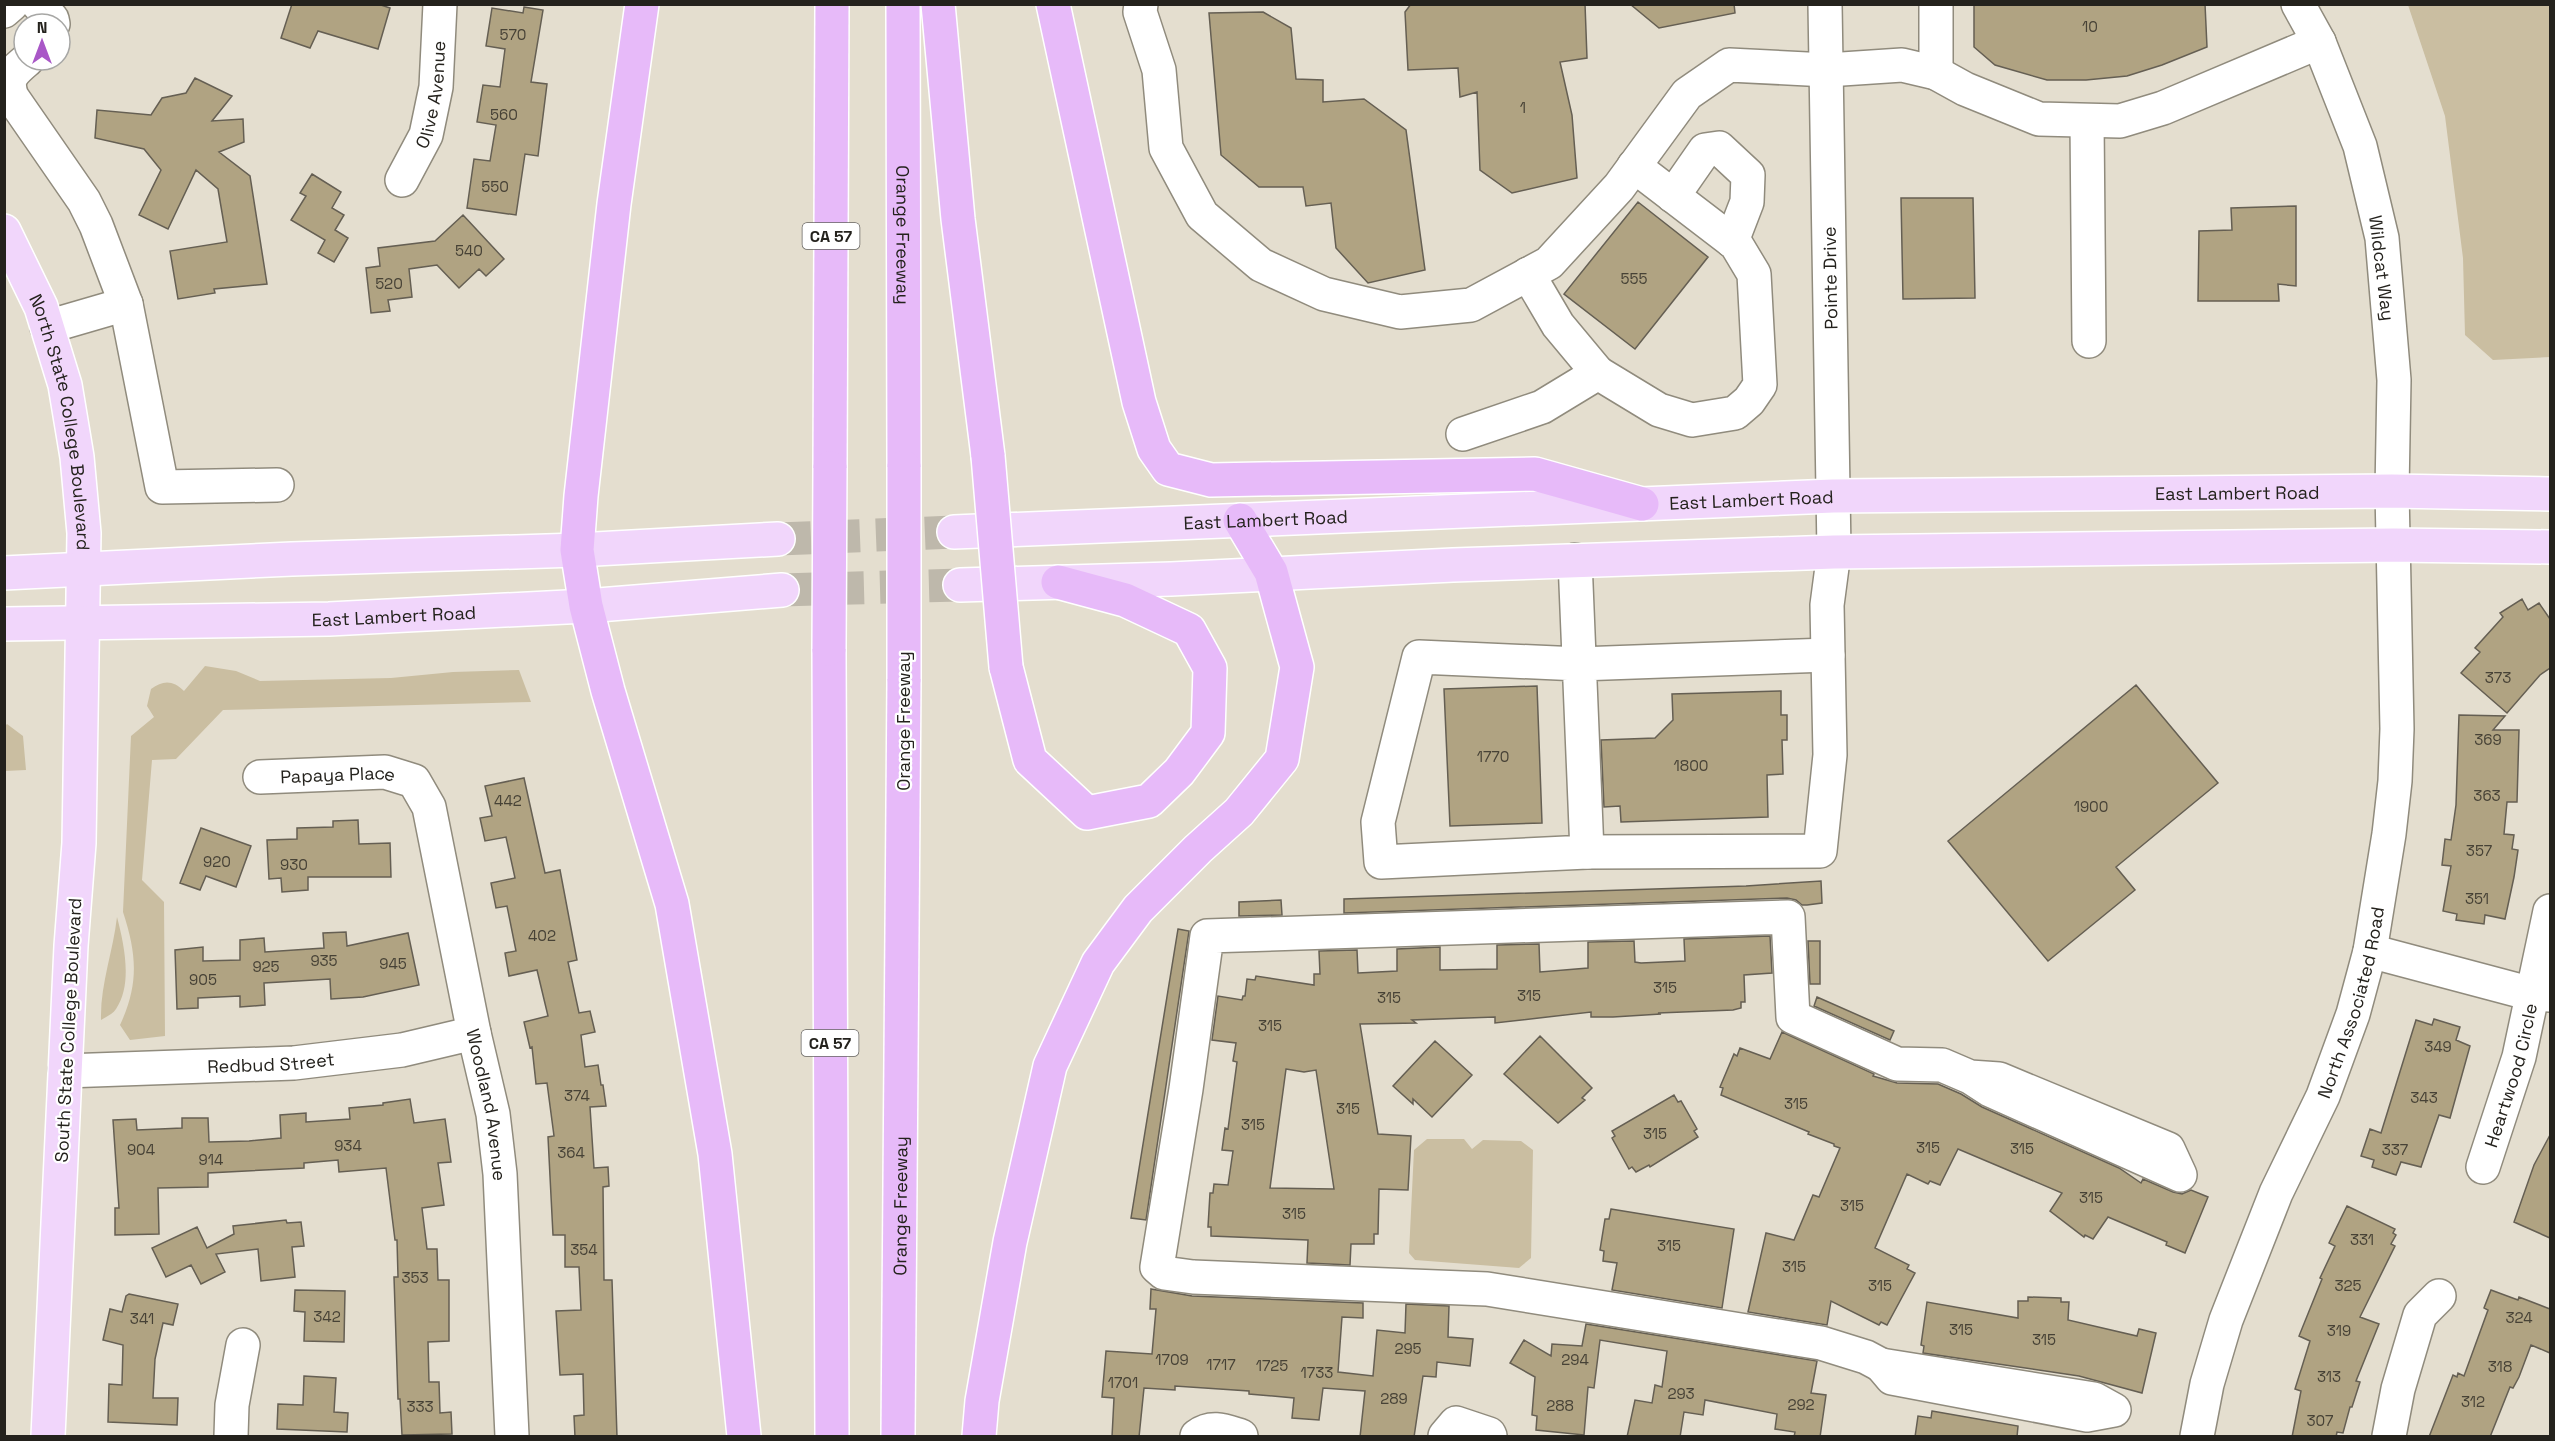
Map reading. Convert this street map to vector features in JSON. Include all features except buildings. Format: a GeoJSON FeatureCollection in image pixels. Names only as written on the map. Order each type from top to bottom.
{"type":"FeatureCollection","features":[{"type":"Feature","properties":{"kind":"highway"},"geometry":{"type":"LineString","coordinates":[[642,4],[614,204],[582,485],[577,550],[586,606],[672,904],[714,1154],[744,1437]]}},
{"type":"Feature","properties":{"kind":"highway","name":"CA 57"},"geometry":{"type":"LineString","coordinates":[[832,4],[829,649],[832,1437]]}},
{"type":"Feature","properties":{"kind":"highway","name":"Orange Freeway"},"geometry":{"type":"LineString","coordinates":[[898,1437],[904,679],[903,4]]}},
{"type":"Feature","properties":{"kind":"highway"},"geometry":{"type":"LineString","coordinates":[[938,4],[958,219],[988,456],[1006,667],[1030,760],[1087,813],[1149,801],[1179,772],[1208,733],[1210,668],[1189,630],[1125,600],[1058,582]]}},
{"type":"Feature","properties":{"kind":"highway"},"geometry":{"type":"LineString","coordinates":[[1053,4],[1139,402],[1154,449],[1168,469],[1211,480],[1535,474],[1642,504]]}},
{"type":"Feature","properties":{"kind":"highway"},"geometry":{"type":"LineString","coordinates":[[979,1437],[982,1401],[1010,1242],[1050,1066],[1098,963],[1138,909],[1239,812],[1282,759],[1297,667],[1271,572],[1240,520]]}},
{"type":"Feature","properties":{"kind":"main road","name":"North State College Boulevard"},"geometry":{"type":"LineString","coordinates":[[4,231],[40,307],[64,385],[77,457],[84,533],[82,624]]}},
{"type":"Feature","properties":{"kind":"main road","name":"East Lambert Road"},"geometry":{"type":"LineString","coordinates":[[954,532],[1833,496],[2392,491],[2550,494]]}},
{"type":"Feature","properties":{"kind":"main road"},"geometry":{"type":"LineString","coordinates":[[4,573],[292,559],[577,550],[777,539]]}},
{"type":"Feature","properties":{"kind":"main road"},"geometry":{"type":"LineString","coordinates":[[960,585],[1171,579],[1271,572],[1834,552],[2394,545],[2550,547]]}},
{"type":"Feature","properties":{"kind":"main road","name":"East Lambert Road"},"geometry":{"type":"LineString","coordinates":[[4,624],[329,619],[586,606],[782,590]]}},
{"type":"Feature","properties":{"kind":"main road","name":"South State College Boulevard"},"geometry":{"type":"LineString","coordinates":[[48,1437],[64,1071],[79,843],[82,624]]}},
{"type":"Feature","properties":{"kind":"street"},"geometry":{"type":"LineString","coordinates":[[4,11],[12,4]]}},
{"type":"Feature","properties":{"kind":"street","name":"Olive Avenue"},"geometry":{"type":"LineString","coordinates":[[402,180],[426,135],[436,87],[440,4]]}},
{"type":"Feature","properties":{"kind":"street","name":"Pointe Drive"},"geometry":{"type":"LineString","coordinates":[[1587,852],[1820,851],[1830,755],[1827,605],[1834,552],[1825,4]]}},
{"type":"Feature","properties":{"kind":"street"},"geometry":{"type":"LineString","coordinates":[[1936,4],[1936,73]]}},
{"type":"Feature","properties":{"kind":"street","name":"Wildcat Way"},"geometry":{"type":"LineString","coordinates":[[2298,4],[2319,42],[2360,146],[2382,238],[2394,380],[2392,491],[2394,545]]}},
{"type":"Feature","properties":{"kind":"street"},"geometry":{"type":"LineString","coordinates":[[1141,8],[1159,70],[1166,148],[1202,215],[1261,265],[1324,294],[1400,312],[1472,305],[1548,263],[1619,187],[1687,94],[1729,65],[1827,70],[1902,65],[1936,73],[1965,89],[2039,119],[2120,121],[2163,108],[2319,42]]}},
{"type":"Feature","properties":{"kind":"street"},"geometry":{"type":"LineString","coordinates":[[13,72],[8,86],[12,97],[84,201],[126,304],[162,487],[277,485]]}},
{"type":"Feature","properties":{"kind":"street"},"geometry":{"type":"LineString","coordinates":[[2087,121],[2089,341]]}},
{"type":"Feature","properties":{"kind":"street"},"geometry":{"type":"LineString","coordinates":[[1673,196],[1705,150],[1719,148],[1748,176],[1747,202],[1732,241]]}},
{"type":"Feature","properties":{"kind":"street"},"geometry":{"type":"LineString","coordinates":[[1528,274],[1558,325],[1598,373],[1659,410],[1692,420],[1735,413],[1749,401],[1760,385],[1754,274],[1732,241],[1634,166]]}},
{"type":"Feature","properties":{"kind":"street"},"geometry":{"type":"LineString","coordinates":[[47,327],[126,304]]}},
{"type":"Feature","properties":{"kind":"street"},"geometry":{"type":"LineString","coordinates":[[1463,434],[1542,407],[1598,373]]}},
{"type":"Feature","properties":{"kind":"street","name":"North Associated Road"},"geometry":{"type":"LineString","coordinates":[[2197,1437],[2207,1384],[2226,1320],[2276,1193],[2323,1096],[2353,1014],[2370,951],[2395,781],[2397,729],[2394,545]]}},
{"type":"Feature","properties":{"kind":"street"},"geometry":{"type":"LineString","coordinates":[[1575,560],[1579,664],[1587,852],[1381,862],[1378,822],[1419,657],[1579,664],[1828,656]]}},
{"type":"Feature","properties":{"kind":"street","name":"Papaya Place"},"geometry":{"type":"LineString","coordinates":[[260,777],[385,772],[414,781]]}},
{"type":"Feature","properties":{"kind":"street","name":"Woodland Avenue"},"geometry":{"type":"LineString","coordinates":[[414,781],[429,807],[474,1033],[493,1114],[500,1174],[512,1437]]}},
{"type":"Feature","properties":{"kind":"street","name":"Heartwood Circle"},"geometry":{"type":"LineString","coordinates":[[2483,1167],[2541,994],[2550,911]]}},
{"type":"Feature","properties":{"kind":"street"},"geometry":{"type":"LineString","coordinates":[[1881,1365],[1892,1378],[2087,1415],[2114,1410],[2094,1399],[1881,1365],[1866,1357],[1821,1343],[1487,1289],[1265,1281],[1164,1273],[1157,1267],[1207,936],[1788,917],[1793,1017],[1897,1064],[1942,1065],[1971,1077],[1990,1090],[2180,1175],[2168,1149],[1999,1079],[1971,1077]]}},
{"type":"Feature","properties":{"kind":"street"},"geometry":{"type":"LineString","coordinates":[[2370,951],[2541,994]]}},
{"type":"Feature","properties":{"kind":"street","name":"Redbud Street"},"geometry":{"type":"LineString","coordinates":[[64,1071],[294,1063],[402,1050],[474,1033]]}},
{"type":"Feature","properties":{"kind":"street"},"geometry":{"type":"LineString","coordinates":[[2389,1437],[2398,1389],[2420,1315],[2439,1296]]}},
{"type":"Feature","properties":{"kind":"street"},"geometry":{"type":"LineString","coordinates":[[231,1437],[232,1405],[243,1345]]}},
{"type":"Feature","properties":{"kind":"street"},"geometry":{"type":"LineString","coordinates":[[1445,1437],[1456,1423],[1489,1434],[1490,1437]]}},
{"type":"Feature","properties":{"kind":"street"},"geometry":{"type":"LineString","coordinates":[[1197,1437],[1206,1430],[1226,1430],[1239,1436]]}},
{"type":"Feature","properties":{"kind":"shaded area"},"geometry":{"type":"Polygon","coordinates":[[[2408,5],[2550,5],[2550,357],[2493,360],[2465,335],[2463,258],[2445,116],[2408,5]]]}},
{"type":"Feature","properties":{"kind":"shaded area"},"geometry":{"type":"Polygon","coordinates":[[[205,666],[236,671],[260,681],[391,678],[453,672],[519,670],[531,702],[223,710],[176,759],[152,760],[142,880],[164,902],[165,1036],[130,1040],[120,1025],[130,996],[134,969],[131,942],[123,912],[131,736],[154,717],[147,706],[151,689],[168,682],[184,691],[205,666]]]}},
{"type":"Feature","properties":{"kind":"shaded area"},"geometry":{"type":"Polygon","coordinates":[[[7,724],[23,736],[26,770],[5,771],[5,726],[7,724]]]}},
{"type":"Feature","properties":{"kind":"shaded area"},"geometry":{"type":"Polygon","coordinates":[[[117,917],[126,964],[126,976],[121,999],[116,1009],[101,1020],[105,981],[117,917]]]}},
{"type":"Feature","properties":{"kind":"shaded area"},"geometry":{"type":"Polygon","coordinates":[[[1427,1139],[1464,1139],[1472,1149],[1483,1140],[1521,1141],[1533,1150],[1531,1258],[1519,1268],[1415,1260],[1409,1253],[1414,1150],[1427,1139]]]}},
{"type":"Feature","properties":{"kind":"tunnel"},"geometry":{"type":"LineString","coordinates":[[778,539],[954,532]]}},
{"type":"Feature","properties":{"kind":"tunnel"},"geometry":{"type":"LineString","coordinates":[[782,590],[960,585]]}}]}
